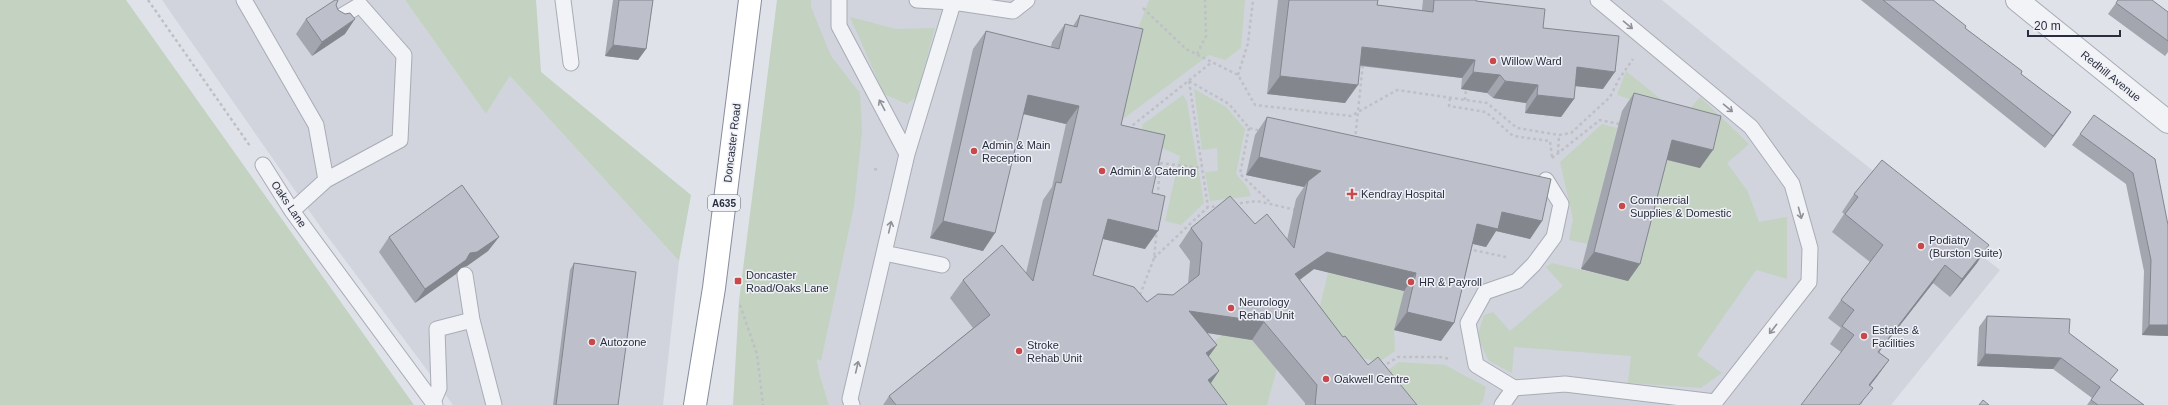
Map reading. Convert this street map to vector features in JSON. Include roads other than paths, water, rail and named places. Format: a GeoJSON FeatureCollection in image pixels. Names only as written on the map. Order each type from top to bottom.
{"type":"FeatureCollection","features":[{"type":"Feature","properties":{"kind":"highway","name":"Doncaster Road"},"geometry":{"type":"LineString","coordinates":[[695,405],[714,288],[750,0]]}},
{"type":"Feature","properties":{"kind":"street","name":"Redhill Avenue"},"geometry":{"type":"LineString","coordinates":[[2017,0],[2168,122]]}},
{"type":"Feature","properties":{"kind":"lane"},"geometry":{"type":"LineString","coordinates":[[244,0],[316,125],[326,180]]}},
{"type":"Feature","properties":{"kind":"lane"},"geometry":{"type":"LineString","coordinates":[[563,0],[570,63]]}},
{"type":"Feature","properties":{"kind":"lane"},"geometry":{"type":"LineString","coordinates":[[839,0],[839,26],[907,154]]}},
{"type":"Feature","properties":{"kind":"lane"},"geometry":{"type":"LineString","coordinates":[[917,0],[954,1],[1013,11],[1027,0]]}},
{"type":"Feature","properties":{"kind":"lane"},"geometry":{"type":"LineString","coordinates":[[1546,180],[1561,204],[1554,237],[1534,264],[1517,281],[1485,292],[1468,323],[1476,365],[1514,388],[1565,384],[1716,402],[1809,282],[1810,248],[1792,184],[1750,127],[1598,0]]}},
{"type":"Feature","properties":{"kind":"lane"},"geometry":{"type":"LineString","coordinates":[[852,405],[850,399],[907,154],[954,1]]}},
{"type":"Feature","properties":{"kind":"lane"},"geometry":{"type":"LineString","coordinates":[[292,211],[326,180],[400,140],[404,55],[360,5],[336,20]]}},
{"type":"Feature","properties":{"kind":"lane","name":"Oaks Lane"},"geometry":{"type":"LineString","coordinates":[[263,165],[292,211],[434,403]]}},
{"type":"Feature","properties":{"kind":"lane"},"geometry":{"type":"LineString","coordinates":[[884,253],[942,266]]}},
{"type":"Feature","properties":{"kind":"lane"},"geometry":{"type":"LineString","coordinates":[[465,275],[472,320],[494,405]]}},
{"type":"Feature","properties":{"kind":"lane"},"geometry":{"type":"LineString","coordinates":[[434,403],[440,388],[437,329],[472,320]]}},
{"type":"Feature","properties":{"kind":"lane"},"geometry":{"type":"LineString","coordinates":[[1502,405],[1514,388]]}},
{"type":"Feature","properties":{"kind":"place","name":"Willow Ward"},"geometry":{"type":"Point","coordinates":[1493,61]}},
{"type":"Feature","properties":{"kind":"place","name":"Admin & Main Reception"},"geometry":{"type":"Point","coordinates":[974,151]}},
{"type":"Feature","properties":{"kind":"place","name":"Admin & Catering"},"geometry":{"type":"Point","coordinates":[1102,171]}},
{"type":"Feature","properties":{"kind":"place","name":"Kendray Hospital"},"geometry":{"type":"Point","coordinates":[1352,194]}},
{"type":"Feature","properties":{"kind":"place","name":"Commercial Supplies & Domestic"},"geometry":{"type":"Point","coordinates":[1622,206]}},
{"type":"Feature","properties":{"kind":"place","name":"Podiatry (Burston Suite)"},"geometry":{"type":"Point","coordinates":[1921,246]}},
{"type":"Feature","properties":{"kind":"place","name":"Doncaster Road/Oaks Lane"},"geometry":{"type":"Point","coordinates":[738,281]}},
{"type":"Feature","properties":{"kind":"place","name":"HR & Payroll"},"geometry":{"type":"Point","coordinates":[1411,282]}},
{"type":"Feature","properties":{"kind":"place","name":"Neurology Rehab Unit"},"geometry":{"type":"Point","coordinates":[1231,308]}},
{"type":"Feature","properties":{"kind":"place","name":"Estates & Facilities"},"geometry":{"type":"Point","coordinates":[1864,336]}},
{"type":"Feature","properties":{"kind":"place","name":"Autozone"},"geometry":{"type":"Point","coordinates":[592,342]}},
{"type":"Feature","properties":{"kind":"place","name":"Stroke Rehab Unit"},"geometry":{"type":"Point","coordinates":[1019,351]}},
{"type":"Feature","properties":{"kind":"place","name":"Oakwell Centre"},"geometry":{"type":"Point","coordinates":[1326,379]}}]}
